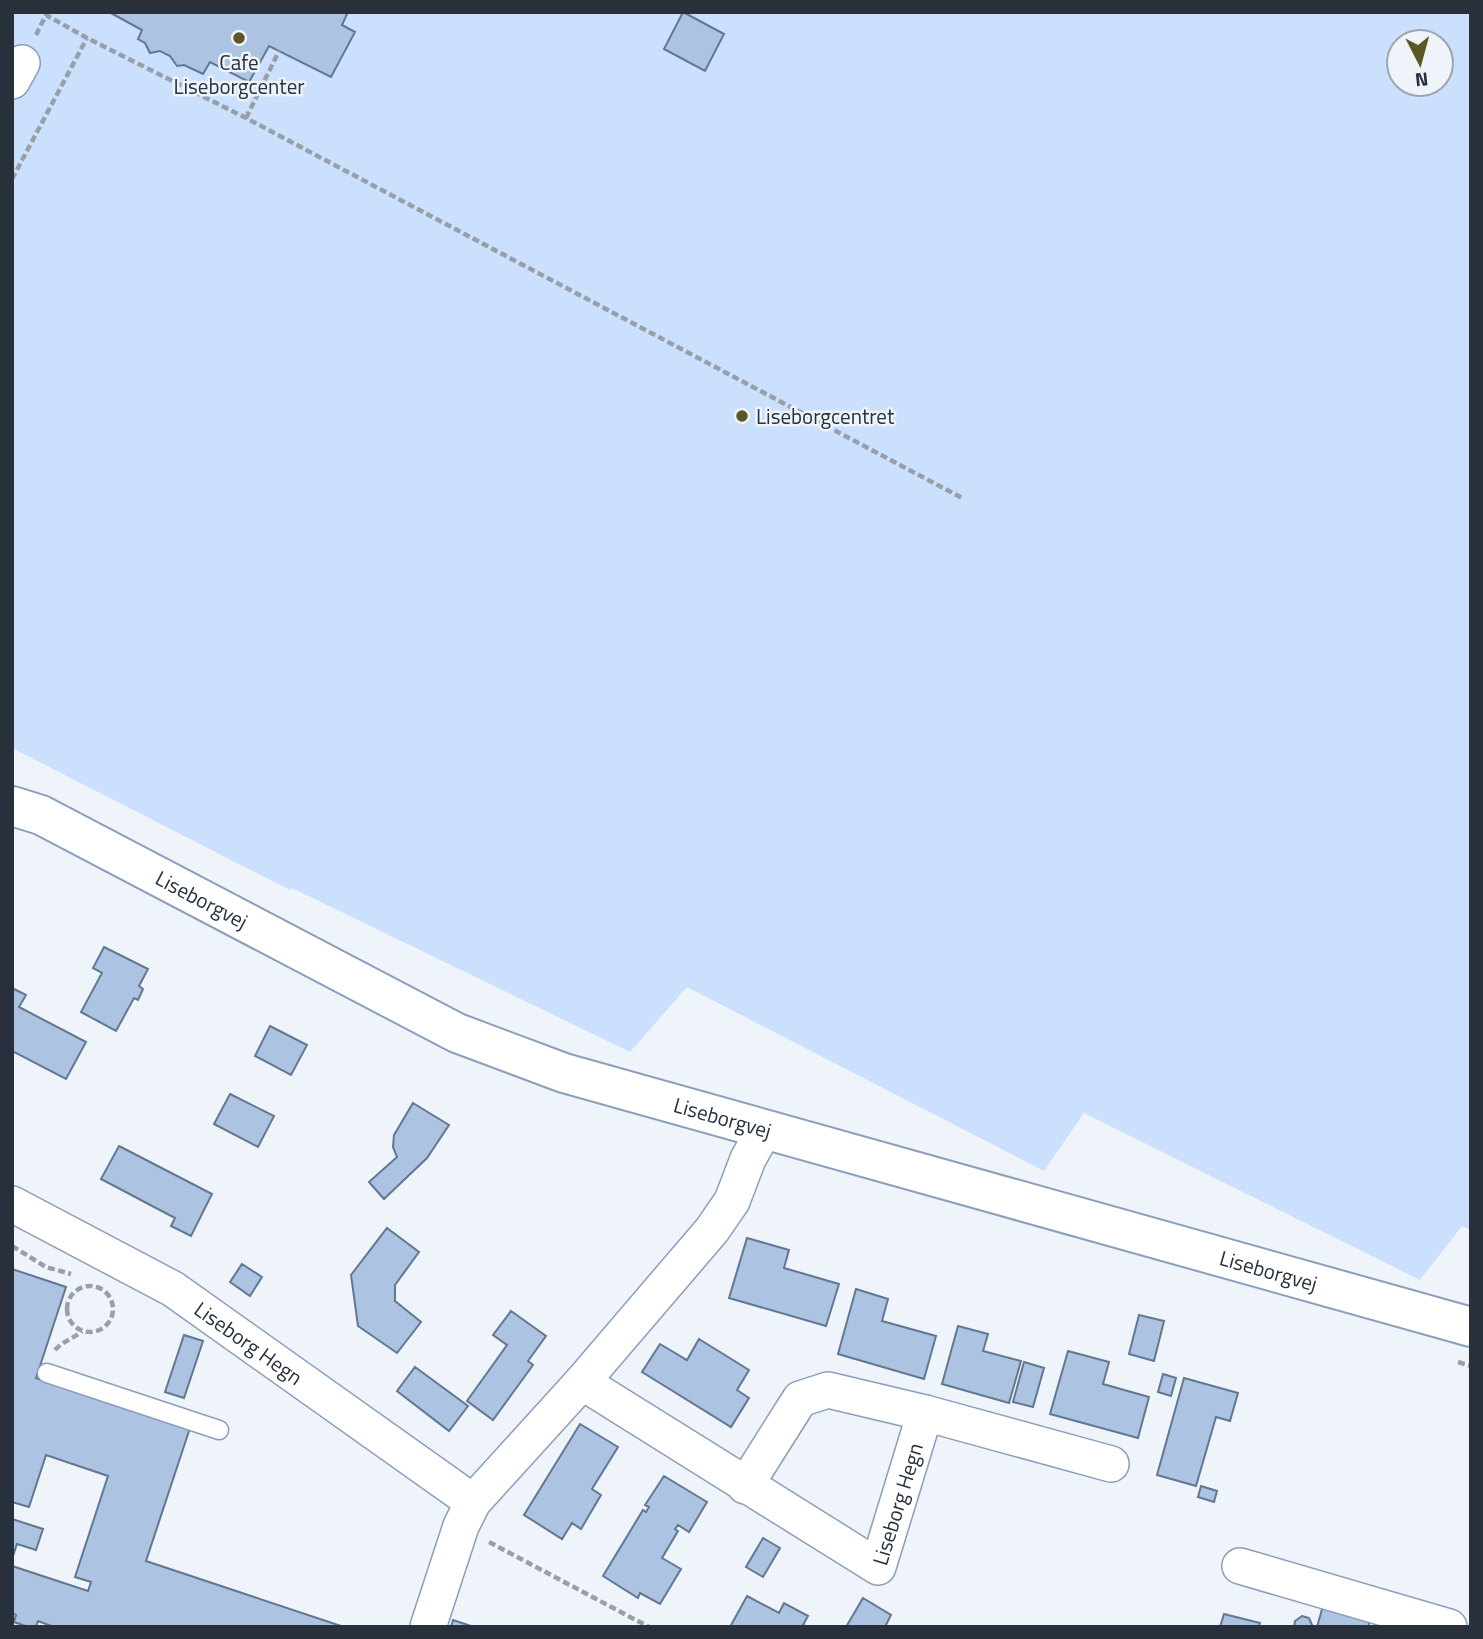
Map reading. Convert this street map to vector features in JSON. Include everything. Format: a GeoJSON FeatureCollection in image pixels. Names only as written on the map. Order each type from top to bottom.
{"type":"FeatureCollection","features":[{"type":"Feature","properties":{"kind":"street","name":"Liseborgvej"},"geometry":{"type":"LineString","coordinates":[[12,806],[41,816],[457,1033],[564,1073],[1471,1327]]}},
{"type":"Feature","properties":{"kind":"street"},"geometry":{"type":"LineString","coordinates":[[428,1627],[467,1514],[712,1230],[732,1201],[748,1159],[764,1130]]}},
{"type":"Feature","properties":{"kind":"street","name":"Liseborg Hegn"},"geometry":{"type":"LineString","coordinates":[[12,1204],[173,1289],[467,1514]]}},
{"type":"Feature","properties":{"kind":"street","name":"Liseborg Hegn"},"geometry":{"type":"LineString","coordinates":[[582,1382],[878,1567],[925,1413]]}},
{"type":"Feature","properties":{"kind":"street","name":"Liseborg Hegn"},"geometry":{"type":"LineString","coordinates":[[745,1486],[800,1399],[828,1390],[925,1413],[1111,1464]]}},
{"type":"Feature","properties":{"kind":"street"},"geometry":{"type":"LineString","coordinates":[[1240,1566],[1449,1627]]}},
{"type":"Feature","properties":{"kind":"lane"},"geometry":{"type":"LineString","coordinates":[[47,1373],[219,1430]]}},
{"type":"Feature","properties":{"kind":"path"},"geometry":{"type":"LineString","coordinates":[[17,72],[46,15],[246,118],[964,499]]}},
{"type":"Feature","properties":{"kind":"path"},"geometry":{"type":"LineString","coordinates":[[12,179],[87,38]]}},
{"type":"Feature","properties":{"kind":"path"},"geometry":{"type":"LineString","coordinates":[[246,118],[279,51]]}},
{"type":"Feature","properties":{"kind":"path"},"geometry":{"type":"LineString","coordinates":[[12,1246],[46,1268],[76,1275]]}},
{"type":"Feature","properties":{"kind":"path"},"geometry":{"type":"LineString","coordinates":[[86,1278],[88,1286]]}},
{"type":"Feature","properties":{"kind":"path"},"geometry":{"type":"LineString","coordinates":[[88,1286],[102,1289],[108,1294],[113,1308],[109,1322],[97,1331],[82,1331],[70,1321],[67,1306],[74,1292],[88,1286]]}},
{"type":"Feature","properties":{"kind":"path"},"geometry":{"type":"LineString","coordinates":[[47,1373],[54,1350],[62,1342],[82,1331]]}},
{"type":"Feature","properties":{"kind":"path"},"geometry":{"type":"LineString","coordinates":[[467,1514],[649,1627]]}},
{"type":"Feature","properties":{"kind":"shaded area","name":"Liseborgcentret"},"geometry":{"type":"Polygon","coordinates":[[[12,12],[1471,12],[1471,1230],[1462,1226],[1420,1280],[1084,1113],[1044,1171],[687,987],[630,1052],[292,888],[290,890],[12,748],[12,12]]]}},
{"type":"Feature","properties":{"kind":"building"},"geometry":{"type":"Polygon","coordinates":[[[109,12],[348,12],[342,25],[355,32],[331,77],[269,46],[249,82],[210,62],[203,74],[184,65],[177,66],[170,56],[160,51],[150,53],[145,43],[138,39],[142,30],[109,12]]]}},
{"type":"Feature","properties":{"kind":"building"},"geometry":{"type":"Polygon","coordinates":[[[683,12],[724,34],[705,71],[664,49],[683,12]]]}},
{"type":"Feature","properties":{"kind":"building"},"geometry":{"type":"Polygon","coordinates":[[[104,947],[148,969],[139,986],[143,989],[138,1000],[134,998],[116,1031],[81,1012],[102,973],[93,968],[104,947]]]}},
{"type":"Feature","properties":{"kind":"building"},"geometry":{"type":"Polygon","coordinates":[[[12,988],[26,995],[19,1007],[86,1042],[66,1079],[12,1051],[12,988]]]}},
{"type":"Feature","properties":{"kind":"building"},"geometry":{"type":"Polygon","coordinates":[[[270,1026],[307,1045],[291,1075],[255,1056],[270,1026]]]}},
{"type":"Feature","properties":{"kind":"building"},"geometry":{"type":"Polygon","coordinates":[[[230,1094],[274,1116],[258,1147],[214,1124],[230,1094]]]}},
{"type":"Feature","properties":{"kind":"building"},"geometry":{"type":"Polygon","coordinates":[[[413,1103],[449,1125],[427,1158],[384,1199],[369,1182],[397,1157],[393,1147],[394,1135],[413,1103]]]}},
{"type":"Feature","properties":{"kind":"building"},"geometry":{"type":"Polygon","coordinates":[[[119,1146],[212,1194],[191,1236],[171,1226],[175,1218],[101,1179],[119,1146]]]}},
{"type":"Feature","properties":{"kind":"building"},"geometry":{"type":"Polygon","coordinates":[[[387,1228],[419,1252],[395,1285],[395,1301],[421,1322],[397,1353],[358,1326],[351,1275],[387,1228]]]}},
{"type":"Feature","properties":{"kind":"building"},"geometry":{"type":"Polygon","coordinates":[[[747,1238],[789,1250],[784,1268],[839,1284],[826,1326],[729,1298],[747,1238]]]}},
{"type":"Feature","properties":{"kind":"building"},"geometry":{"type":"Polygon","coordinates":[[[242,1264],[262,1277],[250,1296],[230,1282],[242,1264]]]}},
{"type":"Feature","properties":{"kind":"building"},"geometry":{"type":"Polygon","coordinates":[[[12,1269],[66,1287],[36,1378],[190,1428],[146,1561],[344,1627],[54,1627],[38,1621],[36,1627],[28,1627],[14,1622],[16,1615],[12,1613],[12,1566],[88,1591],[91,1582],[75,1577],[108,1476],[46,1455],[29,1507],[12,1502],[12,1269]]]}},
{"type":"Feature","properties":{"kind":"building"},"geometry":{"type":"Polygon","coordinates":[[[856,1289],[888,1299],[882,1321],[936,1336],[924,1379],[838,1354],[856,1289]]]}},
{"type":"Feature","properties":{"kind":"building"},"geometry":{"type":"Polygon","coordinates":[[[511,1311],[546,1336],[528,1361],[533,1365],[493,1420],[467,1401],[507,1345],[493,1335],[511,1311]]]}},
{"type":"Feature","properties":{"kind":"building"},"geometry":{"type":"Polygon","coordinates":[[[1139,1315],[1164,1321],[1154,1361],[1129,1354],[1139,1315]]]}},
{"type":"Feature","properties":{"kind":"building"},"geometry":{"type":"Polygon","coordinates":[[[958,1326],[988,1334],[983,1351],[1021,1361],[1009,1403],[942,1384],[958,1326]]]}},
{"type":"Feature","properties":{"kind":"building"},"geometry":{"type":"Polygon","coordinates":[[[184,1335],[203,1341],[184,1398],[165,1392],[184,1335]]]}},
{"type":"Feature","properties":{"kind":"building"},"geometry":{"type":"Polygon","coordinates":[[[699,1339],[749,1370],[737,1390],[749,1398],[731,1427],[642,1372],[660,1344],[687,1360],[699,1339]]]}},
{"type":"Feature","properties":{"kind":"building"},"geometry":{"type":"Polygon","coordinates":[[[1068,1351],[1109,1362],[1103,1384],[1149,1397],[1138,1438],[1050,1414],[1068,1351]]]}},
{"type":"Feature","properties":{"kind":"building"},"geometry":{"type":"Polygon","coordinates":[[[1024,1362],[1044,1368],[1033,1407],[1013,1402],[1024,1362]]]}},
{"type":"Feature","properties":{"kind":"building"},"geometry":{"type":"Polygon","coordinates":[[[415,1367],[468,1406],[449,1431],[397,1391],[415,1367]]]}},
{"type":"Feature","properties":{"kind":"building"},"geometry":{"type":"Polygon","coordinates":[[[1163,1374],[1176,1378],[1171,1396],[1158,1392],[1163,1374]]]}},
{"type":"Feature","properties":{"kind":"building"},"geometry":{"type":"Polygon","coordinates":[[[1184,1378],[1238,1393],[1230,1421],[1216,1417],[1196,1486],[1157,1475],[1184,1378]]]}},
{"type":"Feature","properties":{"kind":"building"},"geometry":{"type":"Polygon","coordinates":[[[580,1424],[618,1447],[592,1489],[601,1495],[581,1529],[572,1523],[562,1539],[524,1515],[580,1424]]]}},
{"type":"Feature","properties":{"kind":"building"},"geometry":{"type":"Polygon","coordinates":[[[664,1476],[707,1502],[689,1532],[678,1525],[675,1529],[678,1531],[662,1558],[681,1569],[660,1604],[640,1593],[638,1598],[603,1576],[643,1510],[646,1512],[649,1507],[645,1505],[664,1476]]]}},
{"type":"Feature","properties":{"kind":"building"},"geometry":{"type":"Polygon","coordinates":[[[1201,1486],[1217,1491],[1214,1502],[1198,1497],[1201,1486]]]}},
{"type":"Feature","properties":{"kind":"building"},"geometry":{"type":"Polygon","coordinates":[[[12,1519],[43,1529],[36,1550],[17,1544],[12,1559],[12,1519]]]}},
{"type":"Feature","properties":{"kind":"building"},"geometry":{"type":"Polygon","coordinates":[[[763,1538],[780,1548],[763,1577],[746,1567],[763,1538]]]}},
{"type":"Feature","properties":{"kind":"building"},"geometry":{"type":"Polygon","coordinates":[[[747,1596],[779,1613],[784,1603],[808,1616],[803,1625],[807,1627],[730,1627],[747,1596]]]}},
{"type":"Feature","properties":{"kind":"building"},"geometry":{"type":"Polygon","coordinates":[[[863,1598],[891,1615],[885,1627],[846,1627],[863,1598]]]}},
{"type":"Feature","properties":{"kind":"building"},"geometry":{"type":"Polygon","coordinates":[[[1324,1602],[1371,1617],[1368,1627],[1317,1627],[1324,1602]]]}},
{"type":"Feature","properties":{"kind":"building"},"geometry":{"type":"Polygon","coordinates":[[[1224,1614],[1260,1623],[1259,1627],[1220,1627],[1224,1614]]]}},
{"type":"Feature","properties":{"kind":"building"},"geometry":{"type":"Polygon","coordinates":[[[1302,1616],[1309,1618],[1313,1627],[1294,1627],[1295,1621],[1302,1616]]]}},
{"type":"Feature","properties":{"kind":"building"},"geometry":{"type":"Polygon","coordinates":[[[453,1620],[474,1627],[451,1627],[453,1620]]]}},
{"type":"Feature","properties":{"kind":"place","name":"Cafe Liseborgcenter"},"geometry":{"type":"Point","coordinates":[239,38]}},
{"type":"Feature","properties":{"kind":"place","name":"Liseborgcentret"},"geometry":{"type":"Point","coordinates":[742,416]}}]}
